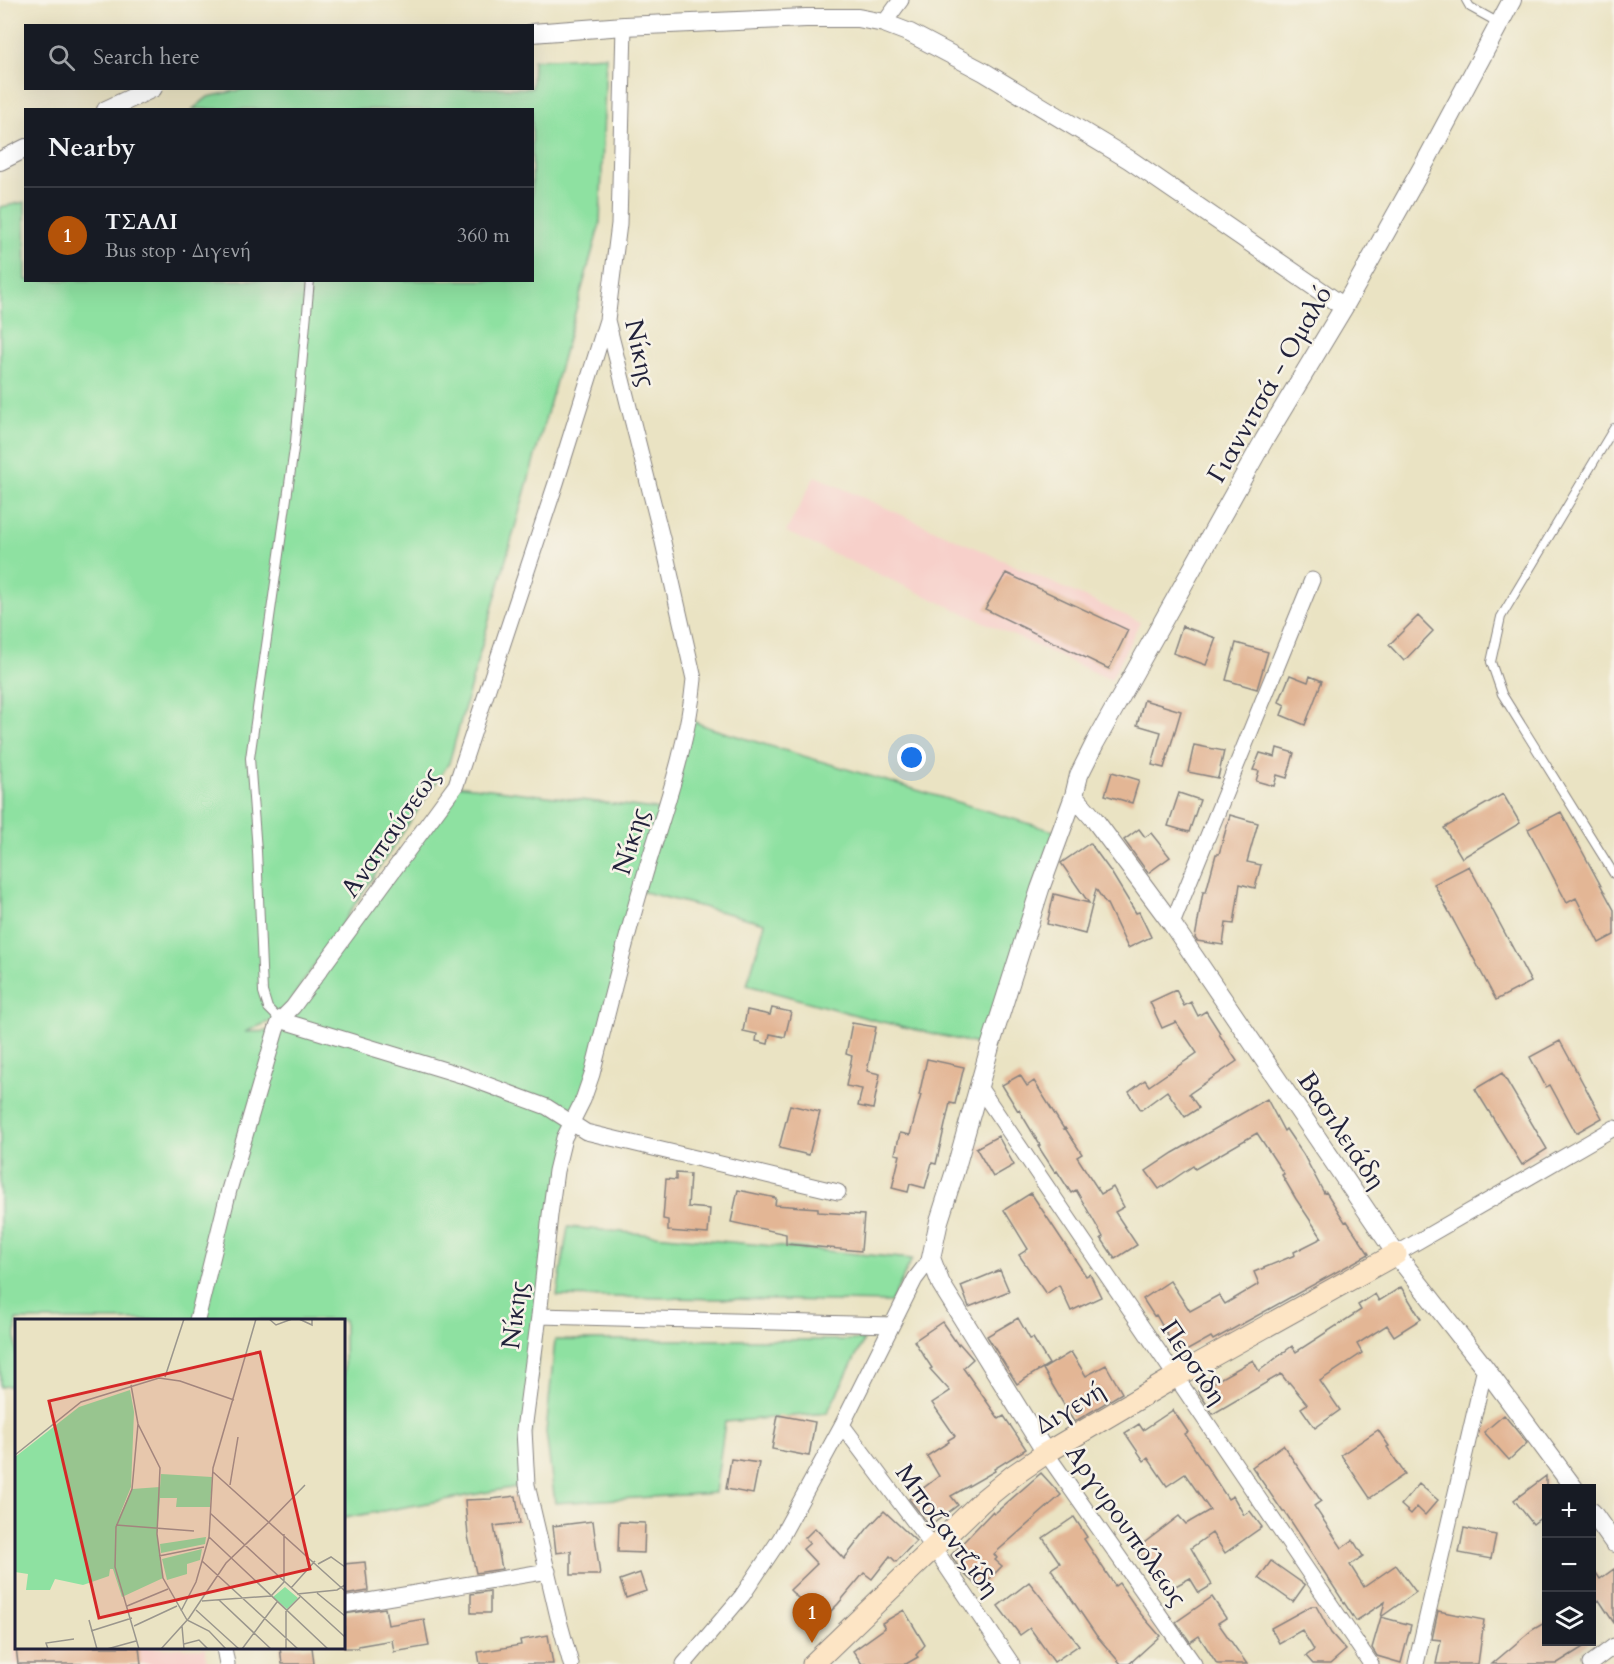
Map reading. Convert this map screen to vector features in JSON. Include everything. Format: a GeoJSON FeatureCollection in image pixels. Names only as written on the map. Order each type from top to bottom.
{"type":"FeatureCollection","features":[{"type":"Feature","properties":{"kind":"main road","name":"Διγενή"},"geometry":{"type":"LineString","coordinates":[[813,1664],[982,1501],[1014,1474],[1046,1452],[1175,1377],[1396,1254]]}},
{"type":"Feature","properties":{"kind":"street"},"geometry":{"type":"LineString","coordinates":[[884,23],[901,0]]}},
{"type":"Feature","properties":{"kind":"street","name":"Γιαννιτσά - Ομαλό"},"geometry":{"type":"LineString","coordinates":[[932,1258],[939,1221],[979,1087],[1040,889],[1074,796],[1079,775],[1264,440],[1344,307],[1427,159],[1512,0]]}},
{"type":"Feature","properties":{"kind":"street"},"geometry":{"type":"LineString","coordinates":[[534,33],[624,26],[834,17],[858,18],[884,23],[919,38],[984,72],[1130,160],[1344,307]]}},
{"type":"Feature","properties":{"kind":"street","name":"Νίκης"},"geometry":{"type":"LineString","coordinates":[[571,1664],[527,1485],[524,1446],[550,1215],[556,1171],[564,1138],[583,1100],[592,1074],[640,890],[675,775],[693,699],[694,679],[663,542],[607,320],[619,224],[624,26]]}},
{"type":"Feature","properties":{"kind":"street"},"geometry":{"type":"LineString","coordinates":[[110,108],[149,90]]}},
{"type":"Feature","properties":{"kind":"street"},"geometry":{"type":"LineString","coordinates":[[0,161],[24,149]]}},
{"type":"Feature","properties":{"kind":"street","name":"Αναπαύσεως"},"geometry":{"type":"LineString","coordinates":[[198,1319],[229,1190],[280,1020],[293,1007],[456,785],[556,483],[607,320]]}},
{"type":"Feature","properties":{"kind":"street"},"geometry":{"type":"LineString","coordinates":[[1172,924],[1312,580]]}},
{"type":"Feature","properties":{"kind":"street","name":"Βασιλειάδη"},"geometry":{"type":"LineString","coordinates":[[1074,796],[1094,819],[1172,924],[1396,1254],[1571,1484]]}},
{"type":"Feature","properties":{"kind":"street"},"geometry":{"type":"LineString","coordinates":[[280,1020],[461,1075],[547,1107],[586,1132],[838,1192]]}},
{"type":"Feature","properties":{"kind":"street","name":"Περσίδη"},"geometry":{"type":"LineString","coordinates":[[979,1087],[1371,1664]]}},
{"type":"Feature","properties":{"kind":"street"},"geometry":{"type":"LineString","coordinates":[[1396,1254],[1614,1128]]}},
{"type":"Feature","properties":{"kind":"street"},"geometry":{"type":"LineString","coordinates":[[684,1664],[742,1596],[780,1539],[842,1425],[915,1279],[932,1258]]}},
{"type":"Feature","properties":{"kind":"street","name":"Αργυρουπόλεως"},"geometry":{"type":"LineString","coordinates":[[932,1258],[941,1284],[1046,1452],[1194,1664]]}},
{"type":"Feature","properties":{"kind":"street"},"geometry":{"type":"LineString","coordinates":[[539,1316],[892,1325]]}},
{"type":"Feature","properties":{"kind":"street"},"geometry":{"type":"LineString","coordinates":[[1416,1664],[1485,1368]]}},
{"type":"Feature","properties":{"kind":"street","name":"Μποζαντζίδη"},"geometry":{"type":"LineString","coordinates":[[842,1425],[934,1548],[1012,1664]]}},
{"type":"Feature","properties":{"kind":"street"},"geometry":{"type":"LineString","coordinates":[[1596,1518],[1614,1543]]}},
{"type":"Feature","properties":{"kind":"street"},"geometry":{"type":"LineString","coordinates":[[345,1605],[548,1572]]}},
{"type":"Feature","properties":{"kind":"street"},"geometry":{"type":"LineString","coordinates":[[1590,1664],[1614,1646]]}},
{"type":"Feature","properties":{"kind":"street"},"geometry":{"type":"LineString","coordinates":[[224,1649],[227,1664]]}},
{"type":"Feature","properties":{"kind":"lane"},"geometry":{"type":"LineString","coordinates":[[1466,0],[1470,7],[1499,23]]}},
{"type":"Feature","properties":{"kind":"lane"},"geometry":{"type":"LineString","coordinates":[[280,1020],[268,1008],[262,992],[257,851],[250,758],[295,442],[310,282]]}},
{"type":"Feature","properties":{"kind":"lane"},"geometry":{"type":"LineString","coordinates":[[1614,428],[1501,617],[1491,662],[1502,694],[1614,874]]}},
{"type":"Feature","properties":{"kind":"shaded area"},"geometry":{"type":"Polygon","coordinates":[[[815,476],[1140,622],[1111,680],[786,532],[815,476]]]}},
{"type":"Feature","properties":{"kind":"shaded area"},"geometry":{"type":"Polygon","coordinates":[[[15,1626],[15,1649],[205,1649],[207,1664],[14,1664],[15,1626]]]}},
{"type":"Feature","properties":{"kind":"green space"},"geometry":{"type":"Polygon","coordinates":[[[606,56],[600,224],[449,763],[280,1017],[245,1032],[275,1031],[456,785],[655,809],[663,812],[688,719],[710,728],[1060,833],[990,1047],[874,1020],[747,985],[765,923],[640,891],[550,1215],[527,1485],[345,1518],[345,1319],[15,1319],[15,1385],[0,1387],[0,207],[24,202],[24,282],[534,282],[534,108],[194,108],[208,97],[240,90],[534,90],[534,60],[606,56]]]}},
{"type":"Feature","properties":{"kind":"green space"},"geometry":{"type":"Polygon","coordinates":[[[568,1227],[912,1259],[891,1302],[557,1296],[568,1227]]]}},
{"type":"Feature","properties":{"kind":"green space"},"geometry":{"type":"Polygon","coordinates":[[[555,1340],[864,1340],[827,1413],[725,1422],[715,1493],[555,1503],[546,1432],[555,1340]]]}},
{"type":"Feature","properties":{"kind":"building"},"geometry":{"type":"Polygon","coordinates":[[[1006,573],[1128,630],[1109,669],[985,609],[1006,573]]]}},
{"type":"Feature","properties":{"kind":"building"},"geometry":{"type":"Polygon","coordinates":[[[1418,616],[1433,631],[1404,661],[1389,645],[1418,616]]]}},
{"type":"Feature","properties":{"kind":"building"},"geometry":{"type":"Polygon","coordinates":[[[1182,626],[1216,638],[1206,665],[1173,653],[1182,626]]]}},
{"type":"Feature","properties":{"kind":"building"},"geometry":{"type":"Polygon","coordinates":[[[1236,643],[1268,652],[1257,689],[1226,680],[1236,643]]]}},
{"type":"Feature","properties":{"kind":"building"},"geometry":{"type":"Polygon","coordinates":[[[1290,675],[1308,682],[1310,676],[1322,681],[1305,725],[1281,715],[1285,705],[1279,702],[1290,675]]]}},
{"type":"Feature","properties":{"kind":"building"},"geometry":{"type":"Polygon","coordinates":[[[1144,700],[1181,711],[1164,768],[1152,765],[1161,732],[1137,725],[1144,700]]]}},
{"type":"Feature","properties":{"kind":"building"},"geometry":{"type":"Polygon","coordinates":[[[1194,745],[1224,751],[1218,778],[1188,772],[1194,745]]]}},
{"type":"Feature","properties":{"kind":"building"},"geometry":{"type":"Polygon","coordinates":[[[1277,748],[1294,753],[1287,778],[1277,775],[1274,786],[1256,781],[1259,771],[1253,770],[1260,753],[1275,757],[1277,748]]]}},
{"type":"Feature","properties":{"kind":"building"},"geometry":{"type":"Polygon","coordinates":[[[1112,772],[1139,780],[1132,803],[1105,795],[1112,772]]]}},
{"type":"Feature","properties":{"kind":"building"},"geometry":{"type":"Polygon","coordinates":[[[1179,793],[1200,800],[1189,832],[1168,826],[1179,793]]]}},
{"type":"Feature","properties":{"kind":"building"},"geometry":{"type":"Polygon","coordinates":[[[1503,794],[1520,823],[1462,858],[1444,828],[1503,794]]]}},
{"type":"Feature","properties":{"kind":"building"},"geometry":{"type":"Polygon","coordinates":[[[1561,812],[1614,910],[1614,935],[1599,943],[1576,898],[1567,903],[1528,829],[1561,812]]]}},
{"type":"Feature","properties":{"kind":"building"},"geometry":{"type":"Polygon","coordinates":[[[1230,815],[1258,823],[1247,862],[1261,865],[1255,888],[1240,884],[1234,924],[1226,923],[1223,945],[1197,941],[1195,938],[1203,892],[1206,892],[1230,815]]]}},
{"type":"Feature","properties":{"kind":"building"},"geometry":{"type":"Polygon","coordinates":[[[1139,829],[1145,837],[1151,833],[1170,857],[1148,873],[1124,840],[1139,829]]]}},
{"type":"Feature","properties":{"kind":"building"},"geometry":{"type":"Polygon","coordinates":[[[1090,843],[1136,913],[1139,912],[1151,937],[1128,948],[1107,904],[1096,889],[1085,934],[1047,924],[1054,894],[1089,903],[1061,863],[1090,843]]]}},
{"type":"Feature","properties":{"kind":"building"},"geometry":{"type":"Polygon","coordinates":[[[1469,866],[1531,982],[1496,1000],[1434,884],[1469,866]]]}},
{"type":"Feature","properties":{"kind":"building"},"geometry":{"type":"Polygon","coordinates":[[[1176,990],[1184,1006],[1191,1002],[1198,1016],[1206,1011],[1237,1061],[1189,1094],[1199,1108],[1185,1117],[1167,1091],[1141,1110],[1129,1092],[1145,1080],[1149,1086],[1197,1053],[1176,1022],[1162,1028],[1150,1002],[1176,990]]]}},
{"type":"Feature","properties":{"kind":"building"},"geometry":{"type":"Polygon","coordinates":[[[772,1008],[791,1012],[785,1037],[770,1034],[768,1044],[756,1041],[757,1034],[743,1031],[747,1010],[770,1015],[772,1008]]]}},
{"type":"Feature","properties":{"kind":"building"},"geometry":{"type":"Polygon","coordinates":[[[852,1023],[876,1027],[867,1071],[880,1074],[873,1109],[858,1106],[862,1089],[846,1086],[852,1056],[846,1054],[852,1023]]]}},
{"type":"Feature","properties":{"kind":"building"},"geometry":{"type":"Polygon","coordinates":[[[1560,1041],[1602,1118],[1576,1133],[1550,1085],[1546,1087],[1530,1057],[1560,1041]]]}},
{"type":"Feature","properties":{"kind":"building"},"geometry":{"type":"Polygon","coordinates":[[[927,1059],[964,1067],[955,1104],[950,1103],[936,1164],[932,1163],[925,1188],[910,1184],[908,1192],[892,1188],[900,1155],[895,1154],[900,1133],[910,1135],[921,1095],[919,1095],[927,1059]]]}},
{"type":"Feature","properties":{"kind":"building"},"geometry":{"type":"Polygon","coordinates":[[[1502,1073],[1547,1149],[1522,1165],[1475,1089],[1502,1073]]]}},
{"type":"Feature","properties":{"kind":"building"},"geometry":{"type":"Polygon","coordinates":[[[1020,1075],[1027,1086],[1034,1081],[1082,1154],[1077,1157],[1101,1194],[1113,1187],[1124,1207],[1115,1212],[1137,1245],[1115,1259],[1101,1238],[1103,1237],[1076,1190],[1071,1193],[1057,1171],[1055,1172],[1002,1085],[1020,1075]]]}},
{"type":"Feature","properties":{"kind":"building"},"geometry":{"type":"Polygon","coordinates":[[[1267,1099],[1284,1131],[1286,1129],[1303,1154],[1324,1193],[1326,1192],[1369,1254],[1213,1340],[1211,1337],[1179,1355],[1156,1315],[1154,1316],[1143,1299],[1170,1281],[1190,1311],[1219,1295],[1225,1304],[1259,1284],[1254,1272],[1295,1255],[1294,1252],[1322,1238],[1257,1133],[1195,1169],[1193,1166],[1159,1189],[1146,1171],[1267,1099]]]}},
{"type":"Feature","properties":{"kind":"building"},"geometry":{"type":"Polygon","coordinates":[[[790,1105],[820,1112],[809,1155],[779,1148],[790,1105]]]}},
{"type":"Feature","properties":{"kind":"building"},"geometry":{"type":"Polygon","coordinates":[[[998,1136],[1014,1165],[993,1177],[976,1148],[998,1136]]]}},
{"type":"Feature","properties":{"kind":"building"},"geometry":{"type":"Polygon","coordinates":[[[676,1173],[690,1174],[688,1207],[710,1209],[708,1234],[668,1231],[668,1220],[663,1219],[666,1179],[676,1180],[676,1173]]]}},
{"type":"Feature","properties":{"kind":"building"},"geometry":{"type":"Polygon","coordinates":[[[738,1190],[776,1198],[775,1205],[818,1208],[818,1212],[864,1215],[861,1251],[786,1244],[786,1234],[731,1222],[738,1190]]]}},
{"type":"Feature","properties":{"kind":"building"},"geometry":{"type":"Polygon","coordinates":[[[1031,1193],[1086,1276],[1090,1274],[1101,1297],[1071,1311],[1059,1285],[1046,1294],[1019,1255],[1028,1249],[1004,1210],[1031,1193]]]}},
{"type":"Feature","properties":{"kind":"building"},"geometry":{"type":"Polygon","coordinates":[[[1000,1270],[1009,1291],[969,1307],[961,1286],[1000,1270]]]}},
{"type":"Feature","properties":{"kind":"building"},"geometry":{"type":"Polygon","coordinates":[[[1401,1287],[1421,1319],[1394,1336],[1387,1325],[1357,1344],[1362,1353],[1320,1381],[1340,1410],[1315,1428],[1301,1408],[1307,1404],[1281,1374],[1213,1414],[1198,1391],[1253,1360],[1259,1371],[1292,1346],[1296,1352],[1361,1310],[1358,1305],[1375,1294],[1379,1301],[1401,1287]]]}},
{"type":"Feature","properties":{"kind":"building"},"geometry":{"type":"Polygon","coordinates":[[[1018,1318],[1049,1364],[1017,1384],[987,1336],[1018,1318]]]}},
{"type":"Feature","properties":{"kind":"building"},"geometry":{"type":"Polygon","coordinates":[[[942,1322],[958,1345],[959,1343],[973,1359],[963,1368],[999,1419],[1004,1416],[1026,1449],[994,1469],[995,1471],[951,1496],[958,1505],[930,1526],[909,1499],[939,1476],[927,1456],[955,1436],[932,1403],[950,1391],[930,1369],[932,1368],[914,1341],[942,1322]]]}},
{"type":"Feature","properties":{"kind":"building"},"geometry":{"type":"Polygon","coordinates":[[[1071,1352],[1086,1376],[1106,1365],[1122,1393],[1074,1422],[1043,1369],[1071,1352]]]}},
{"type":"Feature","properties":{"kind":"building"},"geometry":{"type":"Polygon","coordinates":[[[1173,1410],[1188,1432],[1185,1434],[1228,1499],[1233,1496],[1244,1515],[1250,1511],[1262,1527],[1225,1553],[1212,1533],[1191,1548],[1212,1585],[1199,1593],[1190,1578],[1163,1593],[1152,1574],[1155,1572],[1136,1549],[1179,1516],[1186,1524],[1210,1510],[1185,1474],[1167,1486],[1148,1458],[1144,1461],[1125,1433],[1139,1424],[1143,1430],[1173,1410]]]}},
{"type":"Feature","properties":{"kind":"building"},"geometry":{"type":"Polygon","coordinates":[[[778,1415],[815,1422],[809,1456],[772,1449],[778,1415]]]}},
{"type":"Feature","properties":{"kind":"building"},"geometry":{"type":"Polygon","coordinates":[[[1504,1415],[1527,1443],[1509,1460],[1484,1432],[1504,1415]]]}},
{"type":"Feature","properties":{"kind":"building"},"geometry":{"type":"Polygon","coordinates":[[[1378,1430],[1405,1474],[1370,1498],[1341,1455],[1378,1430]]]}},
{"type":"Feature","properties":{"kind":"building"},"geometry":{"type":"Polygon","coordinates":[[[1283,1445],[1321,1501],[1314,1506],[1342,1548],[1353,1540],[1363,1556],[1350,1565],[1364,1587],[1396,1565],[1416,1592],[1381,1617],[1385,1602],[1356,1621],[1285,1512],[1252,1467],[1283,1445]]]}},
{"type":"Feature","properties":{"kind":"building"},"geometry":{"type":"Polygon","coordinates":[[[731,1459],[759,1463],[753,1494],[726,1489],[731,1459]]]}},
{"type":"Feature","properties":{"kind":"building"},"geometry":{"type":"Polygon","coordinates":[[[1041,1473],[1061,1495],[994,1554],[997,1558],[995,1560],[1002,1566],[980,1589],[961,1571],[951,1555],[992,1512],[994,1514],[1041,1473]]]}},
{"type":"Feature","properties":{"kind":"building"},"geometry":{"type":"Polygon","coordinates":[[[1546,1476],[1546,1484],[1542,1484],[1542,1517],[1533,1524],[1514,1500],[1546,1476]]]}},
{"type":"Feature","properties":{"kind":"building"},"geometry":{"type":"Polygon","coordinates":[[[1419,1484],[1438,1500],[1425,1515],[1417,1507],[1411,1514],[1401,1505],[1419,1484]]]}},
{"type":"Feature","properties":{"kind":"building"},"geometry":{"type":"Polygon","coordinates":[[[516,1496],[520,1523],[494,1526],[502,1569],[476,1573],[468,1536],[465,1500],[516,1496]]]}},
{"type":"Feature","properties":{"kind":"building"},"geometry":{"type":"Polygon","coordinates":[[[884,1511],[916,1541],[896,1562],[890,1556],[872,1579],[864,1573],[821,1621],[790,1590],[817,1564],[803,1549],[810,1543],[805,1538],[815,1528],[844,1559],[884,1511]]]}},
{"type":"Feature","properties":{"kind":"building"},"geometry":{"type":"Polygon","coordinates":[[[1074,1517],[1087,1537],[1084,1539],[1115,1586],[1119,1583],[1160,1636],[1129,1664],[1121,1664],[1096,1635],[1051,1569],[1060,1563],[1043,1538],[1074,1517]]]}},
{"type":"Feature","properties":{"kind":"building"},"geometry":{"type":"Polygon","coordinates":[[[593,1521],[600,1575],[571,1575],[571,1551],[556,1553],[553,1526],[593,1521]]]}},
{"type":"Feature","properties":{"kind":"building"},"geometry":{"type":"Polygon","coordinates":[[[619,1522],[645,1523],[644,1553],[618,1552],[619,1522]]]}},
{"type":"Feature","properties":{"kind":"building"},"geometry":{"type":"Polygon","coordinates":[[[1464,1528],[1496,1535],[1491,1559],[1459,1553],[1464,1528]]]}},
{"type":"Feature","properties":{"kind":"building"},"geometry":{"type":"Polygon","coordinates":[[[1271,1561],[1305,1585],[1293,1602],[1259,1578],[1271,1561]]]}},
{"type":"Feature","properties":{"kind":"building"},"geometry":{"type":"Polygon","coordinates":[[[365,1562],[368,1591],[345,1595],[345,1564],[365,1562]]]}},
{"type":"Feature","properties":{"kind":"building"},"geometry":{"type":"Polygon","coordinates":[[[1614,1569],[1614,1623],[1599,1600],[1596,1602],[1596,1573],[1600,1579],[1614,1569]]]}},
{"type":"Feature","properties":{"kind":"building"},"geometry":{"type":"Polygon","coordinates":[[[640,1573],[646,1591],[626,1598],[620,1580],[640,1573]]]}},
{"type":"Feature","properties":{"kind":"building"},"geometry":{"type":"Polygon","coordinates":[[[1029,1582],[1079,1645],[1054,1662],[1030,1628],[1020,1635],[998,1606],[1029,1582]]]}},
{"type":"Feature","properties":{"kind":"building"},"geometry":{"type":"Polygon","coordinates":[[[490,1591],[490,1613],[471,1613],[471,1594],[490,1591]]]}},
{"type":"Feature","properties":{"kind":"building"},"geometry":{"type":"Polygon","coordinates":[[[1212,1597],[1226,1618],[1218,1623],[1247,1664],[1217,1664],[1199,1636],[1190,1642],[1176,1622],[1212,1597]]]}},
{"type":"Feature","properties":{"kind":"building"},"geometry":{"type":"Polygon","coordinates":[[[1311,1606],[1316,1606],[1331,1633],[1346,1650],[1330,1664],[1313,1664],[1306,1656],[1314,1650],[1302,1630],[1279,1643],[1271,1628],[1311,1606]]]}},
{"type":"Feature","properties":{"kind":"building"},"geometry":{"type":"Polygon","coordinates":[[[385,1608],[388,1625],[424,1619],[429,1646],[394,1652],[392,1640],[358,1646],[358,1648],[345,1648],[345,1614],[385,1608]]]}},
{"type":"Feature","properties":{"kind":"building"},"geometry":{"type":"Polygon","coordinates":[[[904,1610],[925,1645],[916,1655],[918,1657],[906,1664],[862,1664],[853,1651],[885,1628],[882,1623],[904,1610]]]}},
{"type":"Feature","properties":{"kind":"building"},"geometry":{"type":"Polygon","coordinates":[[[1438,1611],[1484,1620],[1478,1664],[1436,1664],[1441,1640],[1432,1639],[1438,1611]]]}},
{"type":"Feature","properties":{"kind":"building"},"geometry":{"type":"Polygon","coordinates":[[[1381,1617],[1411,1625],[1401,1663],[1377,1656],[1372,1648],[1381,1617]]]}},
{"type":"Feature","properties":{"kind":"building"},"geometry":{"type":"Polygon","coordinates":[[[1542,1624],[1542,1646],[1585,1646],[1556,1664],[1492,1664],[1542,1624]]]}},
{"type":"Feature","properties":{"kind":"building"},"geometry":{"type":"Polygon","coordinates":[[[548,1635],[553,1664],[480,1664],[478,1652],[521,1645],[520,1640],[548,1635]]]}},
{"type":"Feature","properties":{"kind":"building"},"geometry":{"type":"Polygon","coordinates":[[[16,1649],[139,1649],[141,1664],[18,1664],[16,1649]]]}},
{"type":"Feature","properties":{"kind":"building"},"geometry":{"type":"Polygon","coordinates":[[[280,1649],[312,1649],[314,1664],[282,1664],[280,1649]]]}},
{"type":"Feature","properties":{"kind":"place","name":"ΤΣΑΛΙ"},"geometry":{"type":"Point","coordinates":[812,1643]}}]}
